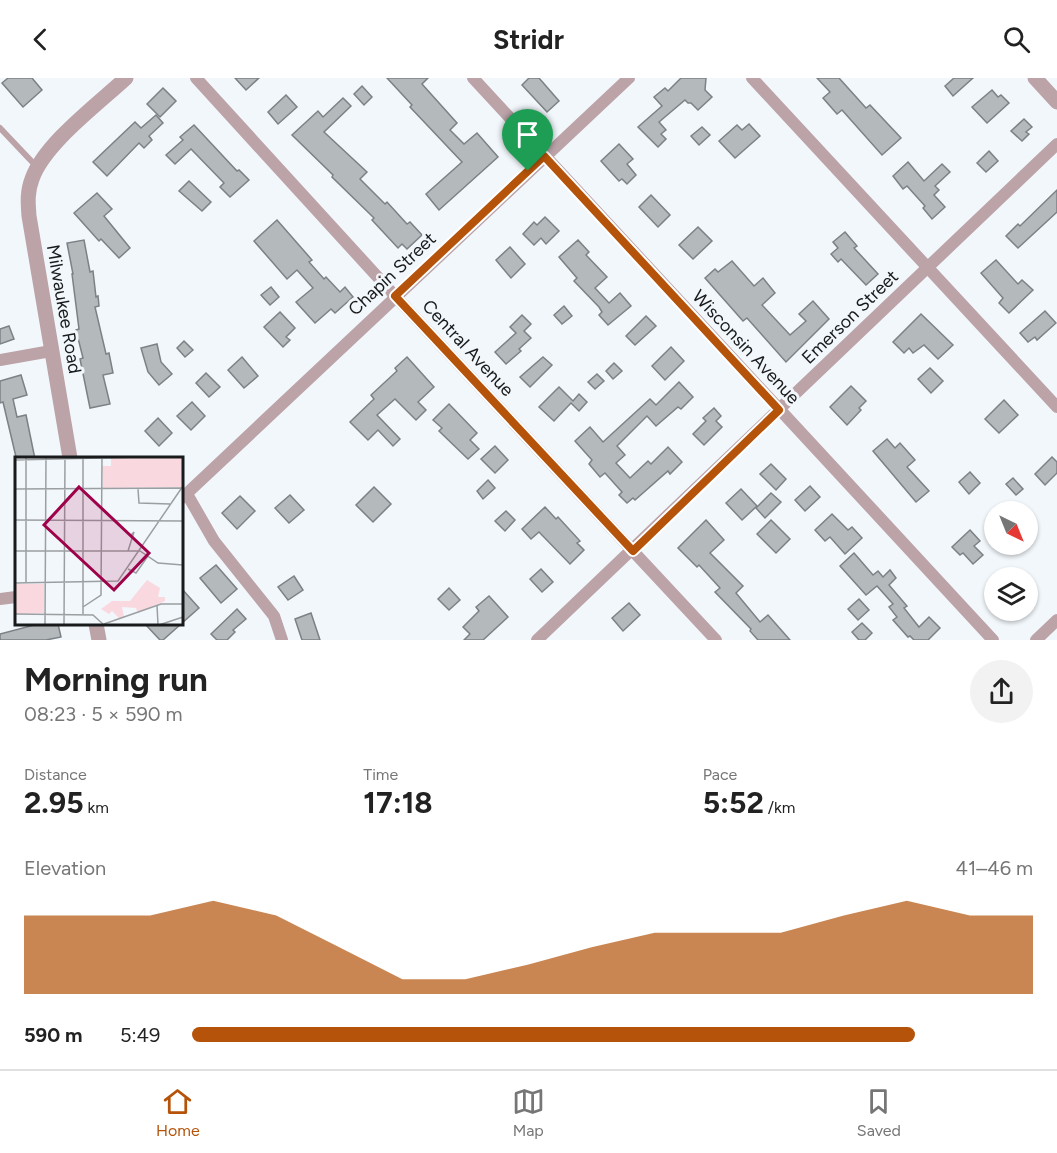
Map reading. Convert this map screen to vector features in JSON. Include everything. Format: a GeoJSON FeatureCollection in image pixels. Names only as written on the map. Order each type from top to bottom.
{"type":"FeatureCollection","features":[{"type":"Feature","properties":{"kind":"street","name":"Milwaukee Road"},"geometry":{"type":"LineString","coordinates":[[70,457],[27,196],[37,168],[63,136],[126,78]]}},
{"type":"Feature","properties":{"kind":"street","name":"Central Avenue"},"geometry":{"type":"LineString","coordinates":[[196,78],[395,296],[716,640]]}},
{"type":"Feature","properties":{"kind":"street","name":"Wisconsin Avenue"},"geometry":{"type":"LineString","coordinates":[[473,78],[993,640]]}},
{"type":"Feature","properties":{"kind":"street","name":"Chapin Street"},"geometry":{"type":"LineString","coordinates":[[184,496],[629,78]]}},
{"type":"Feature","properties":{"kind":"street"},"geometry":{"type":"LineString","coordinates":[[752,78],[1057,407]]}},
{"type":"Feature","properties":{"kind":"street"},"geometry":{"type":"LineString","coordinates":[[1035,78],[1057,102]]}},
{"type":"Feature","properties":{"kind":"street","name":"Emerson Street"},"geometry":{"type":"LineString","coordinates":[[537,640],[633,551],[1057,144]]}},
{"type":"Feature","properties":{"kind":"street"},"geometry":{"type":"LineString","coordinates":[[0,360],[51,351]]}},
{"type":"Feature","properties":{"kind":"street"},"geometry":{"type":"LineString","coordinates":[[184,496],[214,541],[274,616],[279,636]]}},
{"type":"Feature","properties":{"kind":"street"},"geometry":{"type":"LineString","coordinates":[[0,599],[15,597]]}},
{"type":"Feature","properties":{"kind":"street"},"geometry":{"type":"LineString","coordinates":[[1036,640],[1057,620]]}},
{"type":"Feature","properties":{"kind":"street"},"geometry":{"type":"LineString","coordinates":[[96,625],[99,640]]}},
{"type":"Feature","properties":{"kind":"lane"},"geometry":{"type":"LineString","coordinates":[[0,129],[37,168]]}},
{"type":"Feature","properties":{"kind":"building"},"geometry":{"type":"Polygon","coordinates":[[[8,78],[32,78],[42,90],[23,107],[2,83],[8,78]]]}},
{"type":"Feature","properties":{"kind":"building"},"geometry":{"type":"Polygon","coordinates":[[[235,78],[259,78],[246,90],[235,78]]]}},
{"type":"Feature","properties":{"kind":"building"},"geometry":{"type":"Polygon","coordinates":[[[387,78],[428,78],[422,84],[457,123],[450,130],[464,144],[477,133],[498,157],[439,210],[426,194],[462,162],[410,107],[412,105],[387,78]]]}},
{"type":"Feature","properties":{"kind":"building"},"geometry":{"type":"Polygon","coordinates":[[[529,78],[539,78],[559,101],[547,112],[522,85],[529,78]]]}},
{"type":"Feature","properties":{"kind":"building"},"geometry":{"type":"Polygon","coordinates":[[[681,78],[706,78],[705,90],[712,97],[698,110],[685,100],[659,122],[666,130],[661,134],[666,139],[658,147],[638,127],[662,106],[654,97],[665,88],[668,91],[681,78]]]}},
{"type":"Feature","properties":{"kind":"building"},"geometry":{"type":"Polygon","coordinates":[[[817,78],[839,78],[866,108],[870,105],[901,138],[882,155],[842,110],[837,114],[823,98],[830,92],[817,78]]]}},
{"type":"Feature","properties":{"kind":"building"},"geometry":{"type":"Polygon","coordinates":[[[954,78],[973,78],[953,96],[945,86],[954,78]]]}},
{"type":"Feature","properties":{"kind":"building"},"geometry":{"type":"Polygon","coordinates":[[[362,86],[372,97],[364,105],[354,94],[362,86]]]}},
{"type":"Feature","properties":{"kind":"building"},"geometry":{"type":"Polygon","coordinates":[[[163,88],[176,101],[160,117],[147,104],[163,88]]]}},
{"type":"Feature","properties":{"kind":"building"},"geometry":{"type":"Polygon","coordinates":[[[992,90],[998,97],[1001,95],[1009,103],[987,123],[972,107],[992,90]]]}},
{"type":"Feature","properties":{"kind":"building"},"geometry":{"type":"Polygon","coordinates":[[[286,95],[297,107],[278,124],[268,112],[286,95]]]}},
{"type":"Feature","properties":{"kind":"building"},"geometry":{"type":"Polygon","coordinates":[[[343,98],[351,106],[324,132],[367,172],[360,179],[385,204],[387,202],[407,224],[410,222],[422,235],[407,249],[402,244],[398,248],[372,220],[374,218],[292,135],[318,111],[323,117],[343,98]]]}},
{"type":"Feature","properties":{"kind":"building"},"geometry":{"type":"Polygon","coordinates":[[[156,115],[163,123],[149,136],[152,140],[144,148],[139,143],[107,176],[93,162],[135,122],[141,128],[156,115]]]}},
{"type":"Feature","properties":{"kind":"building"},"geometry":{"type":"Polygon","coordinates":[[[1024,119],[1032,127],[1026,132],[1029,134],[1022,141],[1011,131],[1024,119]]]}},
{"type":"Feature","properties":{"kind":"building"},"geometry":{"type":"Polygon","coordinates":[[[749,124],[760,136],[735,158],[719,141],[737,125],[742,130],[749,124]]]}},
{"type":"Feature","properties":{"kind":"building"},"geometry":{"type":"Polygon","coordinates":[[[194,125],[237,171],[239,170],[249,180],[230,197],[220,187],[224,183],[191,149],[175,164],[166,155],[183,140],[180,137],[194,125]]]}},
{"type":"Feature","properties":{"kind":"building"},"geometry":{"type":"Polygon","coordinates":[[[702,127],[710,135],[699,145],[691,136],[702,127]]]}},
{"type":"Feature","properties":{"kind":"building"},"geometry":{"type":"Polygon","coordinates":[[[619,144],[633,159],[627,164],[636,175],[627,184],[622,179],[619,181],[601,161],[619,144]]]}},
{"type":"Feature","properties":{"kind":"building"},"geometry":{"type":"Polygon","coordinates":[[[989,151],[998,161],[986,172],[977,163],[989,151]]]}},
{"type":"Feature","properties":{"kind":"building"},"geometry":{"type":"Polygon","coordinates":[[[908,162],[924,181],[942,164],[950,172],[935,186],[939,190],[934,195],[945,207],[932,219],[923,208],[925,206],[907,186],[903,189],[893,176],[908,162]]]}},
{"type":"Feature","properties":{"kind":"building"},"geometry":{"type":"Polygon","coordinates":[[[189,181],[211,202],[202,211],[179,191],[189,181]]]}},
{"type":"Feature","properties":{"kind":"building"},"geometry":{"type":"Polygon","coordinates":[[[1057,190],[1057,212],[1018,248],[1006,236],[1018,224],[1020,226],[1057,190]]]}},
{"type":"Feature","properties":{"kind":"building"},"geometry":{"type":"Polygon","coordinates":[[[97,193],[112,209],[104,216],[130,248],[119,258],[101,239],[99,241],[74,213],[97,193]]]}},
{"type":"Feature","properties":{"kind":"building"},"geometry":{"type":"Polygon","coordinates":[[[651,195],[670,215],[658,227],[639,207],[651,195]]]}},
{"type":"Feature","properties":{"kind":"building"},"geometry":{"type":"Polygon","coordinates":[[[545,217],[559,231],[546,244],[541,238],[534,245],[523,234],[534,222],[537,225],[545,217]]]}},
{"type":"Feature","properties":{"kind":"building"},"geometry":{"type":"Polygon","coordinates":[[[277,220],[312,260],[309,262],[324,279],[326,277],[340,292],[345,287],[353,297],[335,313],[331,309],[315,323],[296,302],[313,288],[297,270],[287,279],[254,241],[277,220]]]}},
{"type":"Feature","properties":{"kind":"building"},"geometry":{"type":"Polygon","coordinates":[[[698,227],[712,241],[693,259],[679,245],[698,227]]]}},
{"type":"Feature","properties":{"kind":"building"},"geometry":{"type":"Polygon","coordinates":[[[845,232],[857,246],[854,248],[878,274],[866,285],[841,259],[838,262],[831,254],[838,248],[833,242],[845,232]]]}},
{"type":"Feature","properties":{"kind":"building"},"geometry":{"type":"Polygon","coordinates":[[[84,240],[90,272],[93,271],[96,297],[98,296],[99,306],[95,307],[113,373],[103,375],[110,404],[90,408],[80,359],[83,358],[76,330],[79,329],[67,243],[84,240]]]}},
{"type":"Feature","properties":{"kind":"building"},"geometry":{"type":"Polygon","coordinates":[[[578,240],[589,252],[586,255],[607,277],[595,288],[609,303],[620,293],[631,306],[608,325],[599,315],[602,312],[599,307],[574,281],[577,278],[559,257],[578,240]]]}},
{"type":"Feature","properties":{"kind":"building"},"geometry":{"type":"Polygon","coordinates":[[[510,247],[525,264],[511,278],[496,260],[510,247]]]}},
{"type":"Feature","properties":{"kind":"building"},"geometry":{"type":"Polygon","coordinates":[[[996,260],[1018,284],[1022,280],[1033,290],[1009,313],[999,303],[1003,298],[981,273],[996,260]]]}},
{"type":"Feature","properties":{"kind":"building"},"geometry":{"type":"Polygon","coordinates":[[[732,261],[754,286],[763,278],[775,293],[762,305],[790,335],[806,321],[799,314],[813,301],[829,319],[786,362],[747,318],[743,321],[705,278],[715,269],[718,272],[732,261]]]}},
{"type":"Feature","properties":{"kind":"building"},"geometry":{"type":"Polygon","coordinates":[[[271,287],[279,297],[270,305],[261,295],[271,287]]]}},
{"type":"Feature","properties":{"kind":"building"},"geometry":{"type":"Polygon","coordinates":[[[564,306],[572,316],[562,324],[554,315],[564,306]]]}},
{"type":"Feature","properties":{"kind":"building"},"geometry":{"type":"Polygon","coordinates":[[[1045,311],[1056,323],[1037,340],[1035,337],[1028,342],[1020,333],[1045,311]]]}},
{"type":"Feature","properties":{"kind":"building"},"geometry":{"type":"Polygon","coordinates":[[[280,312],[295,328],[286,337],[290,340],[283,347],[264,327],[280,312]]]}},
{"type":"Feature","properties":{"kind":"building"},"geometry":{"type":"Polygon","coordinates":[[[921,314],[953,345],[938,359],[924,345],[913,353],[909,348],[904,353],[893,342],[921,314]]]}},
{"type":"Feature","properties":{"kind":"building"},"geometry":{"type":"Polygon","coordinates":[[[522,315],[531,324],[524,331],[531,338],[519,349],[521,351],[506,364],[495,352],[516,333],[510,327],[522,315]]]}},
{"type":"Feature","properties":{"kind":"building"},"geometry":{"type":"Polygon","coordinates":[[[646,316],[656,326],[635,345],[626,336],[646,316]]]}},
{"type":"Feature","properties":{"kind":"building"},"geometry":{"type":"Polygon","coordinates":[[[9,326],[14,339],[0,344],[0,329],[9,326]]]}},
{"type":"Feature","properties":{"kind":"building"},"geometry":{"type":"Polygon","coordinates":[[[184,341],[193,350],[185,357],[177,348],[184,341]]]}},
{"type":"Feature","properties":{"kind":"building"},"geometry":{"type":"Polygon","coordinates":[[[157,344],[161,362],[172,374],[159,385],[148,372],[141,348],[157,344]]]}},
{"type":"Feature","properties":{"kind":"building"},"geometry":{"type":"Polygon","coordinates":[[[671,347],[684,361],[665,380],[652,366],[671,347]]]}},
{"type":"Feature","properties":{"kind":"building"},"geometry":{"type":"Polygon","coordinates":[[[242,357],[258,376],[244,388],[228,370],[242,357]]]}},
{"type":"Feature","properties":{"kind":"building"},"geometry":{"type":"Polygon","coordinates":[[[407,357],[434,387],[418,402],[426,410],[416,420],[395,399],[377,415],[400,439],[393,446],[378,430],[368,440],[350,422],[374,399],[371,395],[397,371],[395,368],[407,357]]]}},
{"type":"Feature","properties":{"kind":"building"},"geometry":{"type":"Polygon","coordinates":[[[543,357],[552,365],[530,387],[520,377],[543,357]]]}},
{"type":"Feature","properties":{"kind":"building"},"geometry":{"type":"Polygon","coordinates":[[[614,363],[622,371],[613,379],[606,371],[614,363]]]}},
{"type":"Feature","properties":{"kind":"building"},"geometry":{"type":"Polygon","coordinates":[[[930,368],[943,381],[931,393],[918,379],[930,368]]]}},
{"type":"Feature","properties":{"kind":"building"},"geometry":{"type":"Polygon","coordinates":[[[206,373],[220,387],[209,397],[196,383],[206,373]]]}},
{"type":"Feature","properties":{"kind":"building"},"geometry":{"type":"Polygon","coordinates":[[[597,374],[604,381],[595,389],[588,382],[597,374]]]}},
{"type":"Feature","properties":{"kind":"building"},"geometry":{"type":"Polygon","coordinates":[[[21,375],[27,395],[13,399],[17,417],[26,415],[35,457],[16,457],[3,402],[0,403],[0,381],[21,375]]]}},
{"type":"Feature","properties":{"kind":"building"},"geometry":{"type":"Polygon","coordinates":[[[679,382],[693,397],[681,409],[678,407],[656,426],[647,416],[617,446],[625,455],[616,463],[630,478],[648,461],[651,464],[668,447],[682,462],[670,474],[668,471],[635,500],[633,498],[627,503],[619,495],[622,492],[605,473],[600,477],[589,464],[592,460],[575,441],[590,427],[603,442],[650,399],[656,405],[679,382]]]}},
{"type":"Feature","properties":{"kind":"building"},"geometry":{"type":"Polygon","coordinates":[[[851,386],[866,401],[847,425],[830,407],[851,386]]]}},
{"type":"Feature","properties":{"kind":"building"},"geometry":{"type":"Polygon","coordinates":[[[559,387],[573,401],[579,394],[587,402],[579,411],[571,403],[554,421],[539,407],[559,387]]]}},
{"type":"Feature","properties":{"kind":"building"},"geometry":{"type":"Polygon","coordinates":[[[1004,400],[1018,415],[999,433],[985,419],[1004,400]]]}},
{"type":"Feature","properties":{"kind":"building"},"geometry":{"type":"Polygon","coordinates":[[[192,402],[205,416],[191,430],[177,416],[192,402]]]}},
{"type":"Feature","properties":{"kind":"building"},"geometry":{"type":"Polygon","coordinates":[[[449,404],[477,433],[470,440],[479,449],[468,459],[439,431],[442,428],[433,420],[449,404]]]}},
{"type":"Feature","properties":{"kind":"building"},"geometry":{"type":"Polygon","coordinates":[[[714,408],[721,416],[716,421],[722,427],[704,445],[693,434],[706,421],[703,418],[714,408]]]}},
{"type":"Feature","properties":{"kind":"building"},"geometry":{"type":"Polygon","coordinates":[[[158,418],[172,433],[159,446],[145,431],[158,418]]]}},
{"type":"Feature","properties":{"kind":"building"},"geometry":{"type":"Polygon","coordinates":[[[887,439],[895,448],[900,443],[915,460],[907,467],[929,491],[916,502],[873,451],[887,439]]]}},
{"type":"Feature","properties":{"kind":"building"},"geometry":{"type":"Polygon","coordinates":[[[495,446],[508,460],[495,473],[481,459],[495,446]]]}},
{"type":"Feature","properties":{"kind":"building"},"geometry":{"type":"Polygon","coordinates":[[[1052,457],[1057,462],[1057,473],[1045,485],[1035,474],[1052,457]]]}},
{"type":"Feature","properties":{"kind":"building"},"geometry":{"type":"Polygon","coordinates":[[[771,464],[786,479],[776,490],[760,474],[771,464]]]}},
{"type":"Feature","properties":{"kind":"building"},"geometry":{"type":"Polygon","coordinates":[[[970,472],[980,483],[969,494],[959,482],[970,472]]]}},
{"type":"Feature","properties":{"kind":"building"},"geometry":{"type":"Polygon","coordinates":[[[1013,478],[1023,489],[1016,495],[1006,484],[1013,478]]]}},
{"type":"Feature","properties":{"kind":"building"},"geometry":{"type":"Polygon","coordinates":[[[488,480],[495,488],[483,499],[477,491],[488,480]]]}},
{"type":"Feature","properties":{"kind":"building"},"geometry":{"type":"Polygon","coordinates":[[[810,486],[820,497],[805,511],[795,500],[810,486]]]}},
{"type":"Feature","properties":{"kind":"building"},"geometry":{"type":"Polygon","coordinates":[[[374,487],[391,504],[373,522],[356,505],[374,487]]]}},
{"type":"Feature","properties":{"kind":"building"},"geometry":{"type":"Polygon","coordinates":[[[741,489],[757,506],[742,520],[726,503],[741,489]]]}},
{"type":"Feature","properties":{"kind":"building"},"geometry":{"type":"Polygon","coordinates":[[[771,493],[781,502],[765,518],[756,508],[771,493]]]}},
{"type":"Feature","properties":{"kind":"building"},"geometry":{"type":"Polygon","coordinates":[[[290,495],[304,510],[289,523],[275,508],[290,495]]]}},
{"type":"Feature","properties":{"kind":"building"},"geometry":{"type":"Polygon","coordinates":[[[240,496],[255,511],[237,529],[222,513],[240,496]]]}},
{"type":"Feature","properties":{"kind":"building"},"geometry":{"type":"Polygon","coordinates":[[[545,507],[556,519],[558,517],[580,541],[577,543],[584,550],[570,564],[539,532],[531,539],[522,529],[545,507]]]}},
{"type":"Feature","properties":{"kind":"building"},"geometry":{"type":"Polygon","coordinates":[[[506,511],[515,520],[505,531],[495,521],[506,511]]]}},
{"type":"Feature","properties":{"kind":"building"},"geometry":{"type":"Polygon","coordinates":[[[832,514],[848,530],[852,527],[862,538],[845,554],[830,537],[825,541],[815,530],[832,514]]]}},
{"type":"Feature","properties":{"kind":"building"},"geometry":{"type":"Polygon","coordinates":[[[706,520],[724,540],[710,553],[743,586],[736,593],[760,622],[768,615],[790,640],[758,640],[750,631],[751,629],[715,592],[720,588],[699,565],[697,567],[678,548],[706,520]]]}},
{"type":"Feature","properties":{"kind":"building"},"geometry":{"type":"Polygon","coordinates":[[[771,520],[790,539],[776,553],[757,534],[771,520]]]}},
{"type":"Feature","properties":{"kind":"building"},"geometry":{"type":"Polygon","coordinates":[[[970,530],[980,541],[974,546],[983,555],[973,564],[963,553],[960,555],[952,547],[970,530]]]}},
{"type":"Feature","properties":{"kind":"building"},"geometry":{"type":"Polygon","coordinates":[[[854,553],[873,575],[878,571],[883,577],[890,570],[896,578],[889,585],[907,606],[904,608],[919,627],[929,617],[940,628],[928,640],[914,640],[908,637],[893,620],[897,617],[889,607],[893,604],[877,586],[866,595],[840,566],[854,553]]]}},
{"type":"Feature","properties":{"kind":"building"},"geometry":{"type":"Polygon","coordinates":[[[216,565],[237,589],[221,603],[200,578],[216,565]]]}},
{"type":"Feature","properties":{"kind":"building"},"geometry":{"type":"Polygon","coordinates":[[[541,569],[553,582],[542,592],[530,579],[541,569]]]}},
{"type":"Feature","properties":{"kind":"building"},"geometry":{"type":"Polygon","coordinates":[[[294,576],[303,590],[288,600],[278,587],[294,576]]]}},
{"type":"Feature","properties":{"kind":"building"},"geometry":{"type":"Polygon","coordinates":[[[449,588],[460,600],[449,610],[438,599],[449,588]]]}},
{"type":"Feature","properties":{"kind":"building"},"geometry":{"type":"Polygon","coordinates":[[[183,590],[199,608],[183,622],[183,590]]]}},
{"type":"Feature","properties":{"kind":"building"},"geometry":{"type":"Polygon","coordinates":[[[489,596],[508,617],[483,640],[464,640],[470,634],[463,627],[479,611],[476,607],[489,596]]]}},
{"type":"Feature","properties":{"kind":"building"},"geometry":{"type":"Polygon","coordinates":[[[859,599],[869,610],[858,620],[848,609],[859,599]]]}},
{"type":"Feature","properties":{"kind":"building"},"geometry":{"type":"Polygon","coordinates":[[[629,603],[640,615],[623,631],[612,618],[629,603]]]}},
{"type":"Feature","properties":{"kind":"building"},"geometry":{"type":"Polygon","coordinates":[[[237,609],[246,619],[233,630],[235,632],[227,640],[217,640],[211,634],[237,609]]]}},
{"type":"Feature","properties":{"kind":"building"},"geometry":{"type":"Polygon","coordinates":[[[311,613],[320,640],[302,640],[295,619],[311,613]]]}},
{"type":"Feature","properties":{"kind":"building"},"geometry":{"type":"Polygon","coordinates":[[[862,623],[872,633],[865,640],[859,640],[852,632],[862,623]]]}},
{"type":"Feature","properties":{"kind":"building"},"geometry":{"type":"Polygon","coordinates":[[[34,625],[58,625],[61,637],[46,640],[0,640],[0,634],[34,625]]]}},
{"type":"Feature","properties":{"kind":"building"},"geometry":{"type":"Polygon","coordinates":[[[146,625],[180,625],[163,640],[160,640],[146,625]]]}},
{"type":"Feature","properties":{"kind":"route"},"geometry":{"type":"LineString","coordinates":[[544,156],[779,410],[633,551],[395,296],[528,171],[544,156]]}}]}
